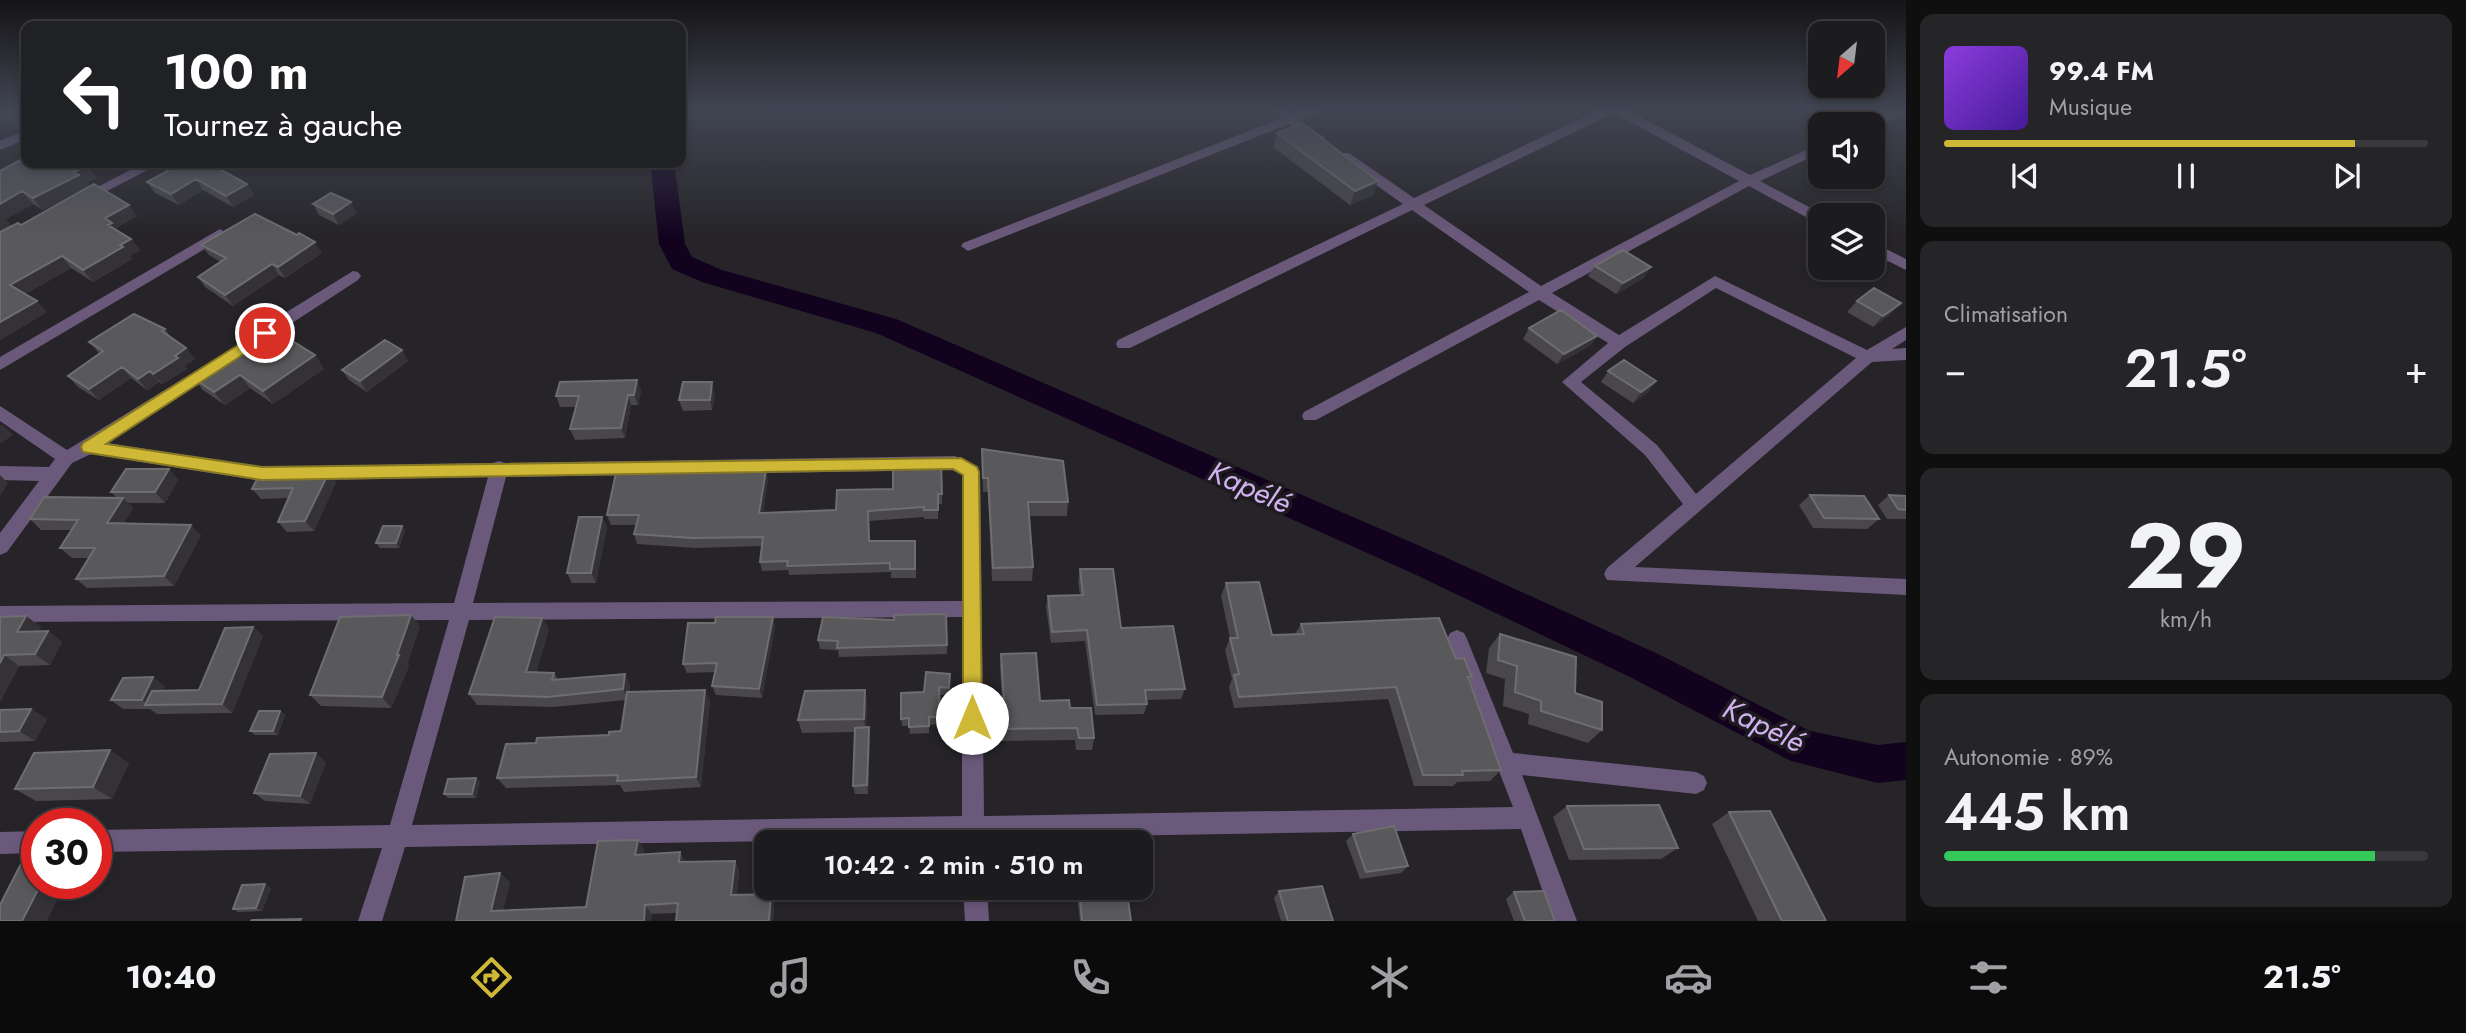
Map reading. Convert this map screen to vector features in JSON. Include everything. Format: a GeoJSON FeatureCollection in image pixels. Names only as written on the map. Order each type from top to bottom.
{"type":"FeatureCollection","features":[{"type":"Feature","properties":{"kind":"street"},"geometry":{"type":"LineString","coordinates":[[968,246],[1194,151]]}},
{"type":"Feature","properties":{"kind":"street"},"geometry":{"type":"LineString","coordinates":[[1338,151],[1540,293],[1619,343]]}},
{"type":"Feature","properties":{"kind":"street"},"geometry":{"type":"LineString","coordinates":[[1124,344],[1522,151]]}},
{"type":"Feature","properties":{"kind":"street"},"geometry":{"type":"LineString","coordinates":[[1693,151],[1808,213]]}},
{"type":"Feature","properties":{"kind":"street"},"geometry":{"type":"LineString","coordinates":[[1310,416],[1749,181],[1808,154]]}},
{"type":"Feature","properties":{"kind":"street"},"geometry":{"type":"LineString","coordinates":[[69,205],[144,168]]}},
{"type":"Feature","properties":{"kind":"street"},"geometry":{"type":"LineString","coordinates":[[0,364],[236,225]]}},
{"type":"Feature","properties":{"kind":"street"},"geometry":{"type":"LineString","coordinates":[[1885,254],[1906,265]]}},
{"type":"Feature","properties":{"kind":"street"},"geometry":{"type":"LineString","coordinates":[[0,547],[66,458],[89,447],[353,276]]}},
{"type":"Feature","properties":{"kind":"street"},"geometry":{"type":"LineString","coordinates":[[1694,505],[1651,450],[1570,382],[1619,343],[1715,281],[1868,357],[1906,354]]}},
{"type":"Feature","properties":{"kind":"street"},"geometry":{"type":"LineString","coordinates":[[1906,333],[1868,357],[1614,574],[1906,587]]}},
{"type":"Feature","properties":{"kind":"street"},"geometry":{"type":"LineString","coordinates":[[0,412],[66,458]]}},
{"type":"Feature","properties":{"kind":"street"},"geometry":{"type":"LineString","coordinates":[[89,447],[262,474],[499,468],[955,463],[971,472],[973,830]]}},
{"type":"Feature","properties":{"kind":"street"},"geometry":{"type":"LineString","coordinates":[[370,921],[399,835],[499,468]]}},
{"type":"Feature","properties":{"kind":"street"},"geometry":{"type":"LineString","coordinates":[[0,473],[54,474]]}},
{"type":"Feature","properties":{"kind":"street"},"geometry":{"type":"LineString","coordinates":[[0,614],[972,609]]}},
{"type":"Feature","properties":{"kind":"street"},"geometry":{"type":"LineString","coordinates":[[1457,639],[1507,763],[1565,921]]}},
{"type":"Feature","properties":{"kind":"street"},"geometry":{"type":"LineString","coordinates":[[1507,763],[1696,783]]}},
{"type":"Feature","properties":{"kind":"street"},"geometry":{"type":"LineString","coordinates":[[1136,830],[1528,818]]}},
{"type":"Feature","properties":{"kind":"street"},"geometry":{"type":"LineString","coordinates":[[112,841],[399,835],[754,835]]}},
{"type":"Feature","properties":{"kind":"street"},"geometry":{"type":"LineString","coordinates":[[0,843],[21,842]]}},
{"type":"Feature","properties":{"kind":"street"},"geometry":{"type":"LineString","coordinates":[[976,900],[977,921]]}},
{"type":"Feature","properties":{"kind":"building"},"geometry":{"type":"Polygon","coordinates":[[[1301,151],[1339,151],[1378,181],[1355,191],[1301,151]]]}},
{"type":"Feature","properties":{"kind":"building"},"geometry":{"type":"Polygon","coordinates":[[[21,160],[21,168],[81,168],[74,172],[79,175],[33,198],[22,191],[0,204],[0,171],[21,160]]]}},
{"type":"Feature","properties":{"kind":"building"},"geometry":{"type":"Polygon","coordinates":[[[173,168],[218,168],[247,184],[226,196],[196,179],[171,194],[147,182],[173,168]]]}},
{"type":"Feature","properties":{"kind":"building"},"geometry":{"type":"Polygon","coordinates":[[[94,184],[129,205],[105,218],[112,223],[108,225],[131,239],[120,245],[123,247],[83,270],[62,256],[10,285],[37,301],[0,322],[0,232],[18,223],[21,225],[94,184]]]}},
{"type":"Feature","properties":{"kind":"building"},"geometry":{"type":"Polygon","coordinates":[[[331,193],[351,202],[333,214],[313,204],[331,193]]]}},
{"type":"Feature","properties":{"kind":"building"},"geometry":{"type":"Polygon","coordinates":[[[255,214],[315,242],[278,267],[272,264],[225,295],[198,277],[226,258],[201,245],[255,214]]]}},
{"type":"Feature","properties":{"kind":"building"},"geometry":{"type":"Polygon","coordinates":[[[1623,250],[1651,267],[1623,283],[1595,266],[1623,250]]]}},
{"type":"Feature","properties":{"kind":"building"},"geometry":{"type":"Polygon","coordinates":[[[1874,288],[1901,303],[1883,316],[1857,301],[1874,288]]]}},
{"type":"Feature","properties":{"kind":"building"},"geometry":{"type":"Polygon","coordinates":[[[1561,310],[1597,336],[1564,354],[1529,328],[1561,310]]]}},
{"type":"Feature","properties":{"kind":"building"},"geometry":{"type":"Polygon","coordinates":[[[134,314],[165,329],[162,331],[186,348],[175,356],[178,358],[153,374],[150,371],[138,379],[122,367],[89,389],[68,376],[103,351],[89,342],[134,314]]]}},
{"type":"Feature","properties":{"kind":"building"},"geometry":{"type":"Polygon","coordinates":[[[270,327],[315,355],[263,391],[240,375],[214,392],[192,377],[270,327]]]}},
{"type":"Feature","properties":{"kind":"building"},"geometry":{"type":"Polygon","coordinates":[[[385,340],[402,350],[360,381],[342,370],[385,340]]]}},
{"type":"Feature","properties":{"kind":"building"},"geometry":{"type":"Polygon","coordinates":[[[1624,360],[1656,381],[1641,392],[1608,371],[1624,360]]]}},
{"type":"Feature","properties":{"kind":"building"},"geometry":{"type":"Polygon","coordinates":[[[637,380],[634,395],[628,395],[621,428],[570,429],[579,396],[556,396],[560,382],[637,380]]]}},
{"type":"Feature","properties":{"kind":"building"},"geometry":{"type":"Polygon","coordinates":[[[683,382],[712,382],[710,400],[679,400],[683,382]]]}},
{"type":"Feature","properties":{"kind":"building"},"geometry":{"type":"Polygon","coordinates":[[[982,449],[1063,461],[1068,502],[1028,502],[1033,567],[993,568],[988,478],[983,478],[982,449]]]}},
{"type":"Feature","properties":{"kind":"building"},"geometry":{"type":"Polygon","coordinates":[[[941,463],[942,494],[938,494],[938,510],[924,510],[924,507],[868,511],[869,541],[915,541],[915,569],[890,569],[890,563],[787,566],[788,561],[760,562],[763,537],[693,538],[634,534],[639,515],[607,515],[617,468],[737,466],[766,470],[759,513],[836,510],[837,490],[893,489],[893,464],[941,463]]]}},
{"type":"Feature","properties":{"kind":"building"},"geometry":{"type":"Polygon","coordinates":[[[126,469],[169,469],[155,492],[111,492],[126,469]]]}},
{"type":"Feature","properties":{"kind":"building"},"geometry":{"type":"Polygon","coordinates":[[[329,472],[305,521],[278,522],[293,488],[252,489],[260,473],[329,472]]]}},
{"type":"Feature","properties":{"kind":"building"},"geometry":{"type":"Polygon","coordinates":[[[1810,495],[1864,496],[1879,519],[1824,518],[1810,495]]]}},
{"type":"Feature","properties":{"kind":"building"},"geometry":{"type":"Polygon","coordinates":[[[1889,495],[1906,496],[1906,510],[1898,509],[1889,495]]]}},
{"type":"Feature","properties":{"kind":"building"},"geometry":{"type":"Polygon","coordinates":[[[44,497],[123,498],[107,523],[191,525],[164,576],[76,579],[95,548],[60,548],[78,520],[30,519],[44,497]]]}},
{"type":"Feature","properties":{"kind":"building"},"geometry":{"type":"Polygon","coordinates":[[[579,517],[602,517],[591,573],[567,573],[579,517]]]}},
{"type":"Feature","properties":{"kind":"building"},"geometry":{"type":"Polygon","coordinates":[[[383,526],[402,526],[396,543],[376,543],[383,526]]]}},
{"type":"Feature","properties":{"kind":"building"},"geometry":{"type":"Polygon","coordinates":[[[1080,569],[1113,569],[1121,628],[1173,626],[1185,689],[1145,690],[1147,704],[1097,705],[1087,630],[1052,632],[1048,596],[1083,595],[1080,569]]]}},
{"type":"Feature","properties":{"kind":"building"},"geometry":{"type":"Polygon","coordinates":[[[1259,582],[1272,635],[1304,634],[1301,624],[1439,618],[1456,659],[1464,658],[1472,677],[1468,677],[1501,770],[1462,771],[1463,775],[1423,775],[1396,687],[1239,697],[1234,675],[1239,674],[1230,638],[1238,638],[1226,583],[1259,582]]]}},
{"type":"Feature","properties":{"kind":"building"},"geometry":{"type":"Polygon","coordinates":[[[946,614],[947,645],[837,648],[838,641],[818,640],[823,617],[894,620],[894,615],[946,614]]]}},
{"type":"Feature","properties":{"kind":"building"},"geometry":{"type":"Polygon","coordinates":[[[411,615],[382,697],[310,695],[340,617],[411,615]]]}},
{"type":"Feature","properties":{"kind":"building"},"geometry":{"type":"Polygon","coordinates":[[[26,616],[17,632],[48,631],[35,654],[4,655],[0,663],[0,617],[26,616]]]}},
{"type":"Feature","properties":{"kind":"building"},"geometry":{"type":"Polygon","coordinates":[[[495,617],[542,618],[526,672],[554,673],[552,680],[625,674],[623,689],[547,697],[469,694],[495,617]]]}},
{"type":"Feature","properties":{"kind":"building"},"geometry":{"type":"Polygon","coordinates":[[[716,617],[773,617],[759,689],[712,686],[717,663],[683,664],[688,623],[715,623],[716,617]]]}},
{"type":"Feature","properties":{"kind":"building"},"geometry":{"type":"Polygon","coordinates":[[[253,627],[222,704],[145,705],[152,691],[199,690],[225,628],[253,627]]]}},
{"type":"Feature","properties":{"kind":"building"},"geometry":{"type":"Polygon","coordinates":[[[1500,634],[1576,657],[1575,693],[1602,702],[1602,730],[1541,711],[1541,701],[1515,692],[1517,666],[1498,660],[1500,634]]]}},
{"type":"Feature","properties":{"kind":"building"},"geometry":{"type":"Polygon","coordinates":[[[1036,653],[1040,701],[1069,700],[1070,708],[1091,708],[1094,738],[1079,738],[1077,728],[1002,729],[1001,701],[1004,702],[1001,654],[1036,653]]]}},
{"type":"Feature","properties":{"kind":"building"},"geometry":{"type":"Polygon","coordinates":[[[926,672],[950,674],[949,688],[939,687],[940,717],[929,717],[929,726],[909,727],[909,718],[901,719],[901,693],[924,692],[926,672]]]}},
{"type":"Feature","properties":{"kind":"building"},"geometry":{"type":"Polygon","coordinates":[[[153,677],[142,700],[111,700],[123,678],[153,677]]]}},
{"type":"Feature","properties":{"kind":"building"},"geometry":{"type":"Polygon","coordinates":[[[705,690],[696,777],[617,781],[618,775],[497,778],[506,744],[536,743],[537,738],[609,735],[609,732],[621,731],[627,692],[705,690]]]}},
{"type":"Feature","properties":{"kind":"building"},"geometry":{"type":"Polygon","coordinates":[[[865,690],[864,719],[798,720],[805,691],[865,690]]]}},
{"type":"Feature","properties":{"kind":"building"},"geometry":{"type":"Polygon","coordinates":[[[31,709],[19,731],[0,732],[0,710],[31,709]]]}},
{"type":"Feature","properties":{"kind":"building"},"geometry":{"type":"Polygon","coordinates":[[[259,711],[280,711],[273,731],[250,731],[259,711]]]}},
{"type":"Feature","properties":{"kind":"building"},"geometry":{"type":"Polygon","coordinates":[[[869,727],[867,785],[853,786],[855,728],[869,727]]]}},
{"type":"Feature","properties":{"kind":"building"},"geometry":{"type":"Polygon","coordinates":[[[110,750],[93,787],[15,789],[34,753],[110,750]]]}},
{"type":"Feature","properties":{"kind":"building"},"geometry":{"type":"Polygon","coordinates":[[[316,753],[300,796],[254,793],[270,754],[316,753]]]}},
{"type":"Feature","properties":{"kind":"building"},"geometry":{"type":"Polygon","coordinates":[[[476,778],[472,794],[444,794],[448,779],[476,778]]]}},
{"type":"Feature","properties":{"kind":"building"},"geometry":{"type":"Polygon","coordinates":[[[1659,805],[1678,848],[1584,849],[1567,806],[1659,805]]]}},
{"type":"Feature","properties":{"kind":"building"},"geometry":{"type":"Polygon","coordinates":[[[1770,811],[1826,921],[1782,921],[1729,812],[1770,811]]]}},
{"type":"Feature","properties":{"kind":"building"},"geometry":{"type":"Polygon","coordinates":[[[1394,826],[1408,866],[1366,872],[1353,834],[1394,826]]]}},
{"type":"Feature","properties":{"kind":"building"},"geometry":{"type":"Polygon","coordinates":[[[638,840],[635,855],[680,852],[679,862],[735,861],[731,895],[754,894],[754,900],[771,900],[769,921],[676,921],[678,903],[645,905],[644,921],[456,921],[465,877],[500,873],[491,911],[586,907],[598,841],[638,840]]]}},
{"type":"Feature","properties":{"kind":"building"},"geometry":{"type":"Polygon","coordinates":[[[21,864],[21,899],[33,899],[22,921],[0,921],[0,905],[21,864]]]}},
{"type":"Feature","properties":{"kind":"building"},"geometry":{"type":"Polygon","coordinates":[[[265,884],[256,908],[233,909],[242,885],[265,884]]]}},
{"type":"Feature","properties":{"kind":"building"},"geometry":{"type":"Polygon","coordinates":[[[1322,886],[1333,921],[1288,921],[1279,891],[1322,886]]]}},
{"type":"Feature","properties":{"kind":"building"},"geometry":{"type":"Polygon","coordinates":[[[1544,891],[1555,921],[1525,921],[1514,892],[1544,891]]]}},
{"type":"Feature","properties":{"kind":"building"},"geometry":{"type":"Polygon","coordinates":[[[1080,900],[1128,900],[1131,921],[1082,921],[1080,900]]]}},
{"type":"Feature","properties":{"kind":"building"},"geometry":{"type":"Polygon","coordinates":[[[301,919],[300,921],[251,921],[252,920],[301,919]]]}},
{"type":"Feature","properties":{"kind":"waterway","name":"Kapélé"},"geometry":{"type":"LineString","coordinates":[[662,168],[672,244],[681,263],[712,276],[886,326],[1424,563],[1645,666],[1805,748],[1878,764],[1906,761]]}},
{"type":"Feature","properties":{"kind":"route"},"geometry":{"type":"LineString","coordinates":[[265,333],[89,447],[262,474],[499,468],[955,463],[971,472],[972,718]]}}]}
